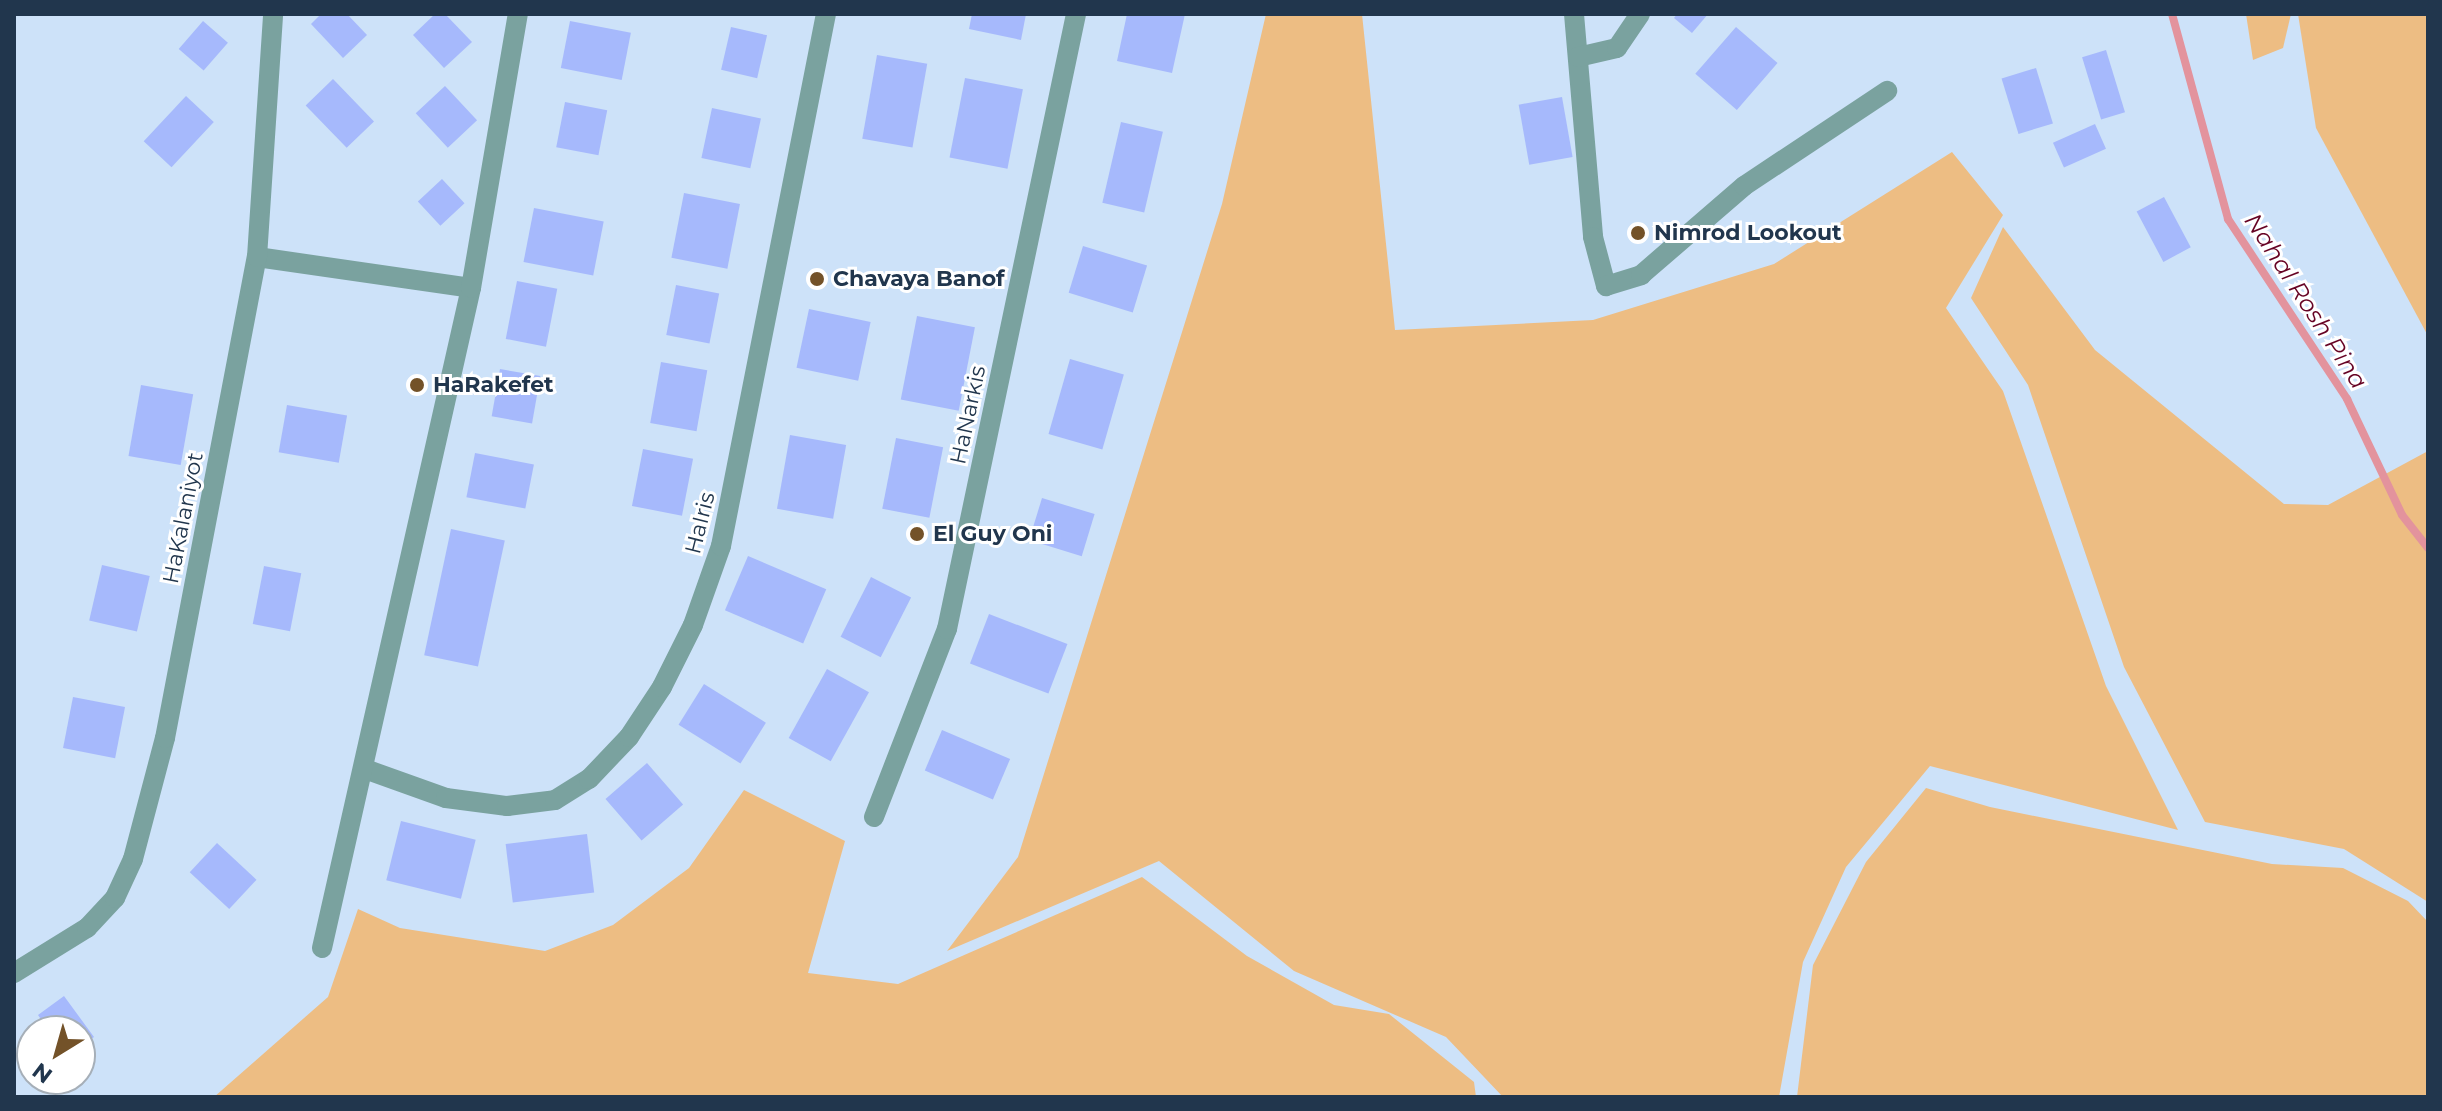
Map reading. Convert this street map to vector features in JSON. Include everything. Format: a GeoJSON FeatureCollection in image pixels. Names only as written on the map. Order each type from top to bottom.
{"type":"FeatureCollection","features":[{"type":"Feature","properties":{"kind":"street","name":"HaKalaniyot"},"geometry":{"type":"LineString","coordinates":[[14,973],[87,928],[115,898],[133,859],[165,738],[257,257],[273,14]]}},
{"type":"Feature","properties":{"kind":"street"},"geometry":{"type":"LineString","coordinates":[[322,948],[365,769],[471,288],[518,14]]}},
{"type":"Feature","properties":{"kind":"street","name":"HaIris"},"geometry":{"type":"LineString","coordinates":[[365,769],[446,798],[507,806],[555,800],[589,779],[629,737],[662,687],[693,625],[721,546],[826,14]]}},
{"type":"Feature","properties":{"kind":"street","name":"HaNarkis"},"geometry":{"type":"LineString","coordinates":[[874,817],[947,629],[1076,14]]}},
{"type":"Feature","properties":{"kind":"street"},"geometry":{"type":"LineString","coordinates":[[1574,14],[1593,237],[1606,286],[1641,275],[1732,195],[1887,91]]}},
{"type":"Feature","properties":{"kind":"street"},"geometry":{"type":"LineString","coordinates":[[1578,57],[1617,48],[1640,14]]}},
{"type":"Feature","properties":{"kind":"street"},"geometry":{"type":"LineString","coordinates":[[257,257],[471,288]]}},
{"type":"Feature","properties":{"kind":"shaded area"},"geometry":{"type":"Polygon","coordinates":[[[1266,14],[1362,14],[1395,330],[1593,320],[1774,264],[1952,152],[2003,215],[1946,308],[2003,391],[2106,686],[2178,830],[1930,766],[1846,867],[1803,962],[1779,1097],[1503,1097],[1446,1037],[1294,971],[1159,861],[947,951],[1018,857],[1222,204],[1266,14]]]}},
{"type":"Feature","properties":{"kind":"shaded area"},"geometry":{"type":"Polygon","coordinates":[[[2246,14],[2291,14],[2283,48],[2253,60],[2246,14]]]}},
{"type":"Feature","properties":{"kind":"shaded area"},"geometry":{"type":"Polygon","coordinates":[[[2298,14],[2428,14],[2428,336],[2316,128],[2298,14]]]}},
{"type":"Feature","properties":{"kind":"shaded area"},"geometry":{"type":"Polygon","coordinates":[[[2003,227],[2095,350],[2284,504],[2328,505],[2428,451],[2428,902],[2344,849],[2205,822],[2124,667],[2028,385],[1971,298],[2003,227]]]}},
{"type":"Feature","properties":{"kind":"shaded area"},"geometry":{"type":"Polygon","coordinates":[[[1926,788],[1990,807],[2272,864],[2343,868],[2408,901],[2428,922],[2428,1097],[1797,1097],[1813,965],[1866,862],[1926,788]]]}},
{"type":"Feature","properties":{"kind":"shaded area"},"geometry":{"type":"Polygon","coordinates":[[[744,790],[845,841],[808,973],[898,984],[1142,877],[1247,956],[1334,1005],[1389,1014],[1474,1082],[1476,1097],[214,1097],[328,997],[358,909],[400,928],[545,951],[613,925],[689,868],[744,790]]]}},
{"type":"Feature","properties":{"kind":"building"},"geometry":{"type":"Polygon","coordinates":[[[321,14],[347,14],[367,35],[343,58],[311,24],[321,14]]]}},
{"type":"Feature","properties":{"kind":"building"},"geometry":{"type":"Polygon","coordinates":[[[435,14],[445,14],[472,42],[444,68],[413,35],[435,14]]]}},
{"type":"Feature","properties":{"kind":"building"},"geometry":{"type":"Polygon","coordinates":[[[972,14],[1026,14],[1021,40],[969,29],[972,14]]]}},
{"type":"Feature","properties":{"kind":"building"},"geometry":{"type":"Polygon","coordinates":[[[1127,14],[1185,14],[1172,73],[1117,61],[1127,14]]]}},
{"type":"Feature","properties":{"kind":"building"},"geometry":{"type":"Polygon","coordinates":[[[1677,14],[1708,14],[1692,33],[1674,18],[1677,14]]]}},
{"type":"Feature","properties":{"kind":"building"},"geometry":{"type":"Polygon","coordinates":[[[203,21],[228,43],[204,71],[179,49],[203,21]]]}},
{"type":"Feature","properties":{"kind":"building"},"geometry":{"type":"Polygon","coordinates":[[[570,21],[631,33],[622,80],[561,68],[570,21]]]}},
{"type":"Feature","properties":{"kind":"building"},"geometry":{"type":"Polygon","coordinates":[[[731,27],[767,35],[757,78],[721,70],[731,27]]]}},
{"type":"Feature","properties":{"kind":"building"},"geometry":{"type":"Polygon","coordinates":[[[1736,27],[1778,63],[1737,110],[1695,74],[1736,27]]]}},
{"type":"Feature","properties":{"kind":"building"},"geometry":{"type":"Polygon","coordinates":[[[2106,50],[2125,112],[2101,119],[2082,57],[2106,50]]]}},
{"type":"Feature","properties":{"kind":"building"},"geometry":{"type":"Polygon","coordinates":[[[877,55],[927,64],[912,148],[862,139],[877,55]]]}},
{"type":"Feature","properties":{"kind":"building"},"geometry":{"type":"Polygon","coordinates":[[[2036,68],[2053,123],[2019,134],[2002,79],[2036,68]]]}},
{"type":"Feature","properties":{"kind":"building"},"geometry":{"type":"Polygon","coordinates":[[[965,78],[1023,89],[1007,169],[950,158],[965,78]]]}},
{"type":"Feature","properties":{"kind":"building"},"geometry":{"type":"Polygon","coordinates":[[[333,79],[374,121],[347,148],[306,105],[333,79]]]}},
{"type":"Feature","properties":{"kind":"building"},"geometry":{"type":"Polygon","coordinates":[[[445,86],[477,120],[448,148],[416,113],[445,86]]]}},
{"type":"Feature","properties":{"kind":"building"},"geometry":{"type":"Polygon","coordinates":[[[186,96],[214,122],[172,167],[144,141],[186,96]]]}},
{"type":"Feature","properties":{"kind":"building"},"geometry":{"type":"Polygon","coordinates":[[[1562,97],[1573,157],[1529,165],[1519,105],[1562,97]]]}},
{"type":"Feature","properties":{"kind":"building"},"geometry":{"type":"Polygon","coordinates":[[[565,102],[607,110],[598,155],[556,147],[565,102]]]}},
{"type":"Feature","properties":{"kind":"building"},"geometry":{"type":"Polygon","coordinates":[[[712,108],[761,118],[750,168],[701,158],[712,108]]]}},
{"type":"Feature","properties":{"kind":"building"},"geometry":{"type":"Polygon","coordinates":[[[1121,122],[1163,132],[1144,213],[1102,203],[1121,122]]]}},
{"type":"Feature","properties":{"kind":"building"},"geometry":{"type":"Polygon","coordinates":[[[2095,124],[2106,149],[2064,167],[2053,143],[2095,124]]]}},
{"type":"Feature","properties":{"kind":"building"},"geometry":{"type":"Polygon","coordinates":[[[442,179],[465,203],[440,226],[418,202],[442,179]]]}},
{"type":"Feature","properties":{"kind":"building"},"geometry":{"type":"Polygon","coordinates":[[[684,193],[740,204],[727,269],[671,258],[684,193]]]}},
{"type":"Feature","properties":{"kind":"building"},"geometry":{"type":"Polygon","coordinates":[[[2164,197],[2191,247],[2163,262],[2137,212],[2164,197]]]}},
{"type":"Feature","properties":{"kind":"building"},"geometry":{"type":"Polygon","coordinates":[[[534,208],[604,222],[593,276],[524,262],[534,208]]]}},
{"type":"Feature","properties":{"kind":"building"},"geometry":{"type":"Polygon","coordinates":[[[1083,246],[1147,266],[1133,312],[1069,293],[1083,246]]]}},
{"type":"Feature","properties":{"kind":"building"},"geometry":{"type":"Polygon","coordinates":[[[517,281],[557,289],[546,347],[506,339],[517,281]]]}},
{"type":"Feature","properties":{"kind":"building"},"geometry":{"type":"Polygon","coordinates":[[[676,285],[719,293],[709,343],[666,335],[676,285]]]}},
{"type":"Feature","properties":{"kind":"building"},"geometry":{"type":"Polygon","coordinates":[[[809,309],[871,322],[858,381],[797,368],[809,309]]]}},
{"type":"Feature","properties":{"kind":"building"},"geometry":{"type":"Polygon","coordinates":[[[917,316],[975,327],[959,411],[901,399],[917,316]]]}},
{"type":"Feature","properties":{"kind":"building"},"geometry":{"type":"Polygon","coordinates":[[[1070,359],[1124,374],[1102,449],[1049,434],[1070,359]]]}},
{"type":"Feature","properties":{"kind":"building"},"geometry":{"type":"Polygon","coordinates":[[[661,362],[707,370],[697,431],[650,423],[661,362]]]}},
{"type":"Feature","properties":{"kind":"building"},"geometry":{"type":"Polygon","coordinates":[[[500,369],[540,376],[532,423],[492,416],[500,369]]]}},
{"type":"Feature","properties":{"kind":"building"},"geometry":{"type":"Polygon","coordinates":[[[141,385],[193,394],[181,465],[128,456],[141,385]]]}},
{"type":"Feature","properties":{"kind":"building"},"geometry":{"type":"Polygon","coordinates":[[[287,405],[347,416],[339,463],[279,452],[287,405]]]}},
{"type":"Feature","properties":{"kind":"building"},"geometry":{"type":"Polygon","coordinates":[[[790,435],[846,445],[833,519],[777,509],[790,435]]]}},
{"type":"Feature","properties":{"kind":"building"},"geometry":{"type":"Polygon","coordinates":[[[896,438],[943,447],[929,518],[882,509],[896,438]]]}},
{"type":"Feature","properties":{"kind":"building"},"geometry":{"type":"Polygon","coordinates":[[[643,449],[693,459],[682,516],[632,506],[643,449]]]}},
{"type":"Feature","properties":{"kind":"building"},"geometry":{"type":"Polygon","coordinates":[[[475,453],[534,464],[525,509],[466,497],[475,453]]]}},
{"type":"Feature","properties":{"kind":"building"},"geometry":{"type":"Polygon","coordinates":[[[1042,498],[1095,514],[1082,556],[1029,540],[1042,498]]]}},
{"type":"Feature","properties":{"kind":"building"},"geometry":{"type":"Polygon","coordinates":[[[451,529],[505,540],[478,667],[424,655],[451,529]]]}},
{"type":"Feature","properties":{"kind":"building"},"geometry":{"type":"Polygon","coordinates":[[[748,556],[826,589],[803,644],[725,610],[748,556]]]}},
{"type":"Feature","properties":{"kind":"building"},"geometry":{"type":"Polygon","coordinates":[[[102,565],[150,576],[137,632],[89,621],[102,565]]]}},
{"type":"Feature","properties":{"kind":"building"},"geometry":{"type":"Polygon","coordinates":[[[264,566],[301,573],[290,631],[253,624],[264,566]]]}},
{"type":"Feature","properties":{"kind":"building"},"geometry":{"type":"Polygon","coordinates":[[[871,577],[911,597],[881,657],[841,637],[871,577]]]}},
{"type":"Feature","properties":{"kind":"building"},"geometry":{"type":"Polygon","coordinates":[[[989,614],[1067,644],[1048,694],[970,663],[989,614]]]}},
{"type":"Feature","properties":{"kind":"building"},"geometry":{"type":"Polygon","coordinates":[[[827,669],[869,692],[831,761],[789,738],[827,669]]]}},
{"type":"Feature","properties":{"kind":"building"},"geometry":{"type":"Polygon","coordinates":[[[704,684],[766,723],[740,763],[679,725],[704,684]]]}},
{"type":"Feature","properties":{"kind":"building"},"geometry":{"type":"Polygon","coordinates":[[[73,697],[125,707],[115,758],[63,748],[73,697]]]}},
{"type":"Feature","properties":{"kind":"building"},"geometry":{"type":"Polygon","coordinates":[[[942,730],[1010,759],[993,799],[925,771],[942,730]]]}},
{"type":"Feature","properties":{"kind":"building"},"geometry":{"type":"Polygon","coordinates":[[[647,763],[683,805],[642,841],[605,799],[647,763]]]}},
{"type":"Feature","properties":{"kind":"building"},"geometry":{"type":"Polygon","coordinates":[[[401,821],[476,840],[461,899],[386,880],[401,821]]]}},
{"type":"Feature","properties":{"kind":"building"},"geometry":{"type":"Polygon","coordinates":[[[587,834],[594,893],[513,903],[506,844],[587,834]]]}},
{"type":"Feature","properties":{"kind":"building"},"geometry":{"type":"Polygon","coordinates":[[[217,843],[256,880],[229,909],[190,872],[217,843]]]}},
{"type":"Feature","properties":{"kind":"building"},"geometry":{"type":"Polygon","coordinates":[[[64,996],[78,1015],[38,1015],[64,996]]]}},
{"type":"Feature","properties":{"kind":"waterway","name":"Nahal Rosh Pina"},"geometry":{"type":"LineString","coordinates":[[2172,14],[2228,219],[2347,399],[2402,515],[2428,548]]}},
{"type":"Feature","properties":{"kind":"place","name":"Nimrod Lookout"},"geometry":{"type":"Point","coordinates":[1638,233]}},
{"type":"Feature","properties":{"kind":"place","name":"Chavaya Banof"},"geometry":{"type":"Point","coordinates":[817,279]}},
{"type":"Feature","properties":{"kind":"place","name":"HaRakefet"},"geometry":{"type":"Point","coordinates":[417,385]}},
{"type":"Feature","properties":{"kind":"place","name":"El Guy Oni"},"geometry":{"type":"Point","coordinates":[917,534]}}]}
